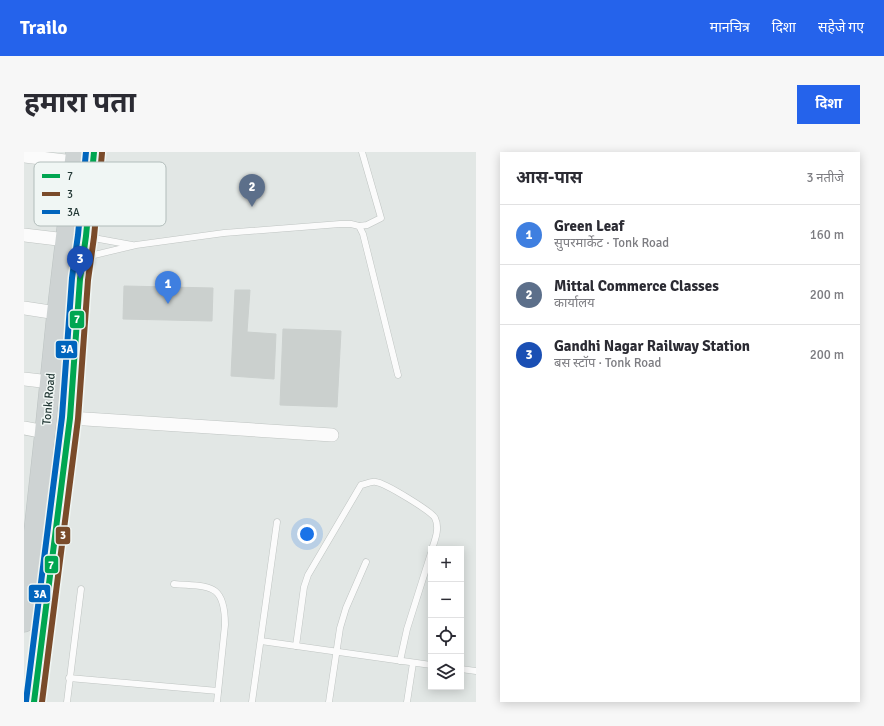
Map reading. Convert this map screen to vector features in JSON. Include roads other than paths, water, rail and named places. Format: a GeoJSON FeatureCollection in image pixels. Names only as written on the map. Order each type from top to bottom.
{"type":"FeatureCollection","features":[{"type":"Feature","properties":{"kind":"main road","name":"Tonk Road"},"geometry":{"type":"LineString","coordinates":[[24,622],[27,578],[45,432],[57,313],[66,240],[69,226]]}},
{"type":"Feature","properties":{"kind":"main road","name":"Tonk Road"},"geometry":{"type":"LineString","coordinates":[[34,702],[70,418],[80,278],[86,236],[86,226]]}},
{"type":"Feature","properties":{"kind":"street"},"geometry":{"type":"LineString","coordinates":[[24,156],[85,158]]}},
{"type":"Feature","properties":{"kind":"street"},"geometry":{"type":"LineString","coordinates":[[24,235],[66,240]]}},
{"type":"Feature","properties":{"kind":"street"},"geometry":{"type":"LineString","coordinates":[[24,308],[57,313]]}},
{"type":"Feature","properties":{"kind":"street"},"geometry":{"type":"LineString","coordinates":[[24,379],[50,382]]}},
{"type":"Feature","properties":{"kind":"street"},"geometry":{"type":"LineString","coordinates":[[70,418],[332,435]]}},
{"type":"Feature","properties":{"kind":"street"},"geometry":{"type":"LineString","coordinates":[[24,428],[45,432]]}},
{"type":"Feature","properties":{"kind":"lane"},"geometry":{"type":"LineString","coordinates":[[83,258],[136,245],[224,233],[340,224],[367,226],[381,218],[362,152]]}},
{"type":"Feature","properties":{"kind":"lane"},"geometry":{"type":"LineString","coordinates":[[359,226],[363,234],[398,375]]}},
{"type":"Feature","properties":{"kind":"lane"},"geometry":{"type":"LineString","coordinates":[[86,236],[136,245]]}},
{"type":"Feature","properties":{"kind":"lane"},"geometry":{"type":"LineString","coordinates":[[296,646],[304,587],[308,575],[361,485],[376,482],[384,485],[429,512],[435,519],[437,528],[433,546]]}},
{"type":"Feature","properties":{"kind":"lane"},"geometry":{"type":"LineString","coordinates":[[252,702],[278,522]]}},
{"type":"Feature","properties":{"kind":"lane"},"geometry":{"type":"LineString","coordinates":[[329,702],[340,628],[346,608],[366,562]]}},
{"type":"Feature","properties":{"kind":"lane"},"geometry":{"type":"LineString","coordinates":[[400,661],[407,629],[428,562]]}},
{"type":"Feature","properties":{"kind":"lane"},"geometry":{"type":"LineString","coordinates":[[174,584],[212,588],[219,594],[222,602],[225,613],[225,625],[217,702]]}},
{"type":"Feature","properties":{"kind":"lane"},"geometry":{"type":"LineString","coordinates":[[67,702],[81,589]]}},
{"type":"Feature","properties":{"kind":"lane"},"geometry":{"type":"LineString","coordinates":[[260,641],[428,665]]}},
{"type":"Feature","properties":{"kind":"lane"},"geometry":{"type":"LineString","coordinates":[[408,702],[413,663]]}},
{"type":"Feature","properties":{"kind":"lane"},"geometry":{"type":"LineString","coordinates":[[464,669],[476,671]]}},
{"type":"Feature","properties":{"kind":"lane"},"geometry":{"type":"LineString","coordinates":[[69,678],[218,691]]}},
{"type":"Feature","properties":{"kind":"place","name":"Mittal Commerce Classes"},"geometry":{"type":"Point","coordinates":[252,207]}},
{"type":"Feature","properties":{"kind":"place","name":"Gandhi Nagar Railway Station"},"geometry":{"type":"Point","coordinates":[80,279]}},
{"type":"Feature","properties":{"kind":"place","name":"Green Leaf"},"geometry":{"type":"Point","coordinates":[168,304]}}]}
